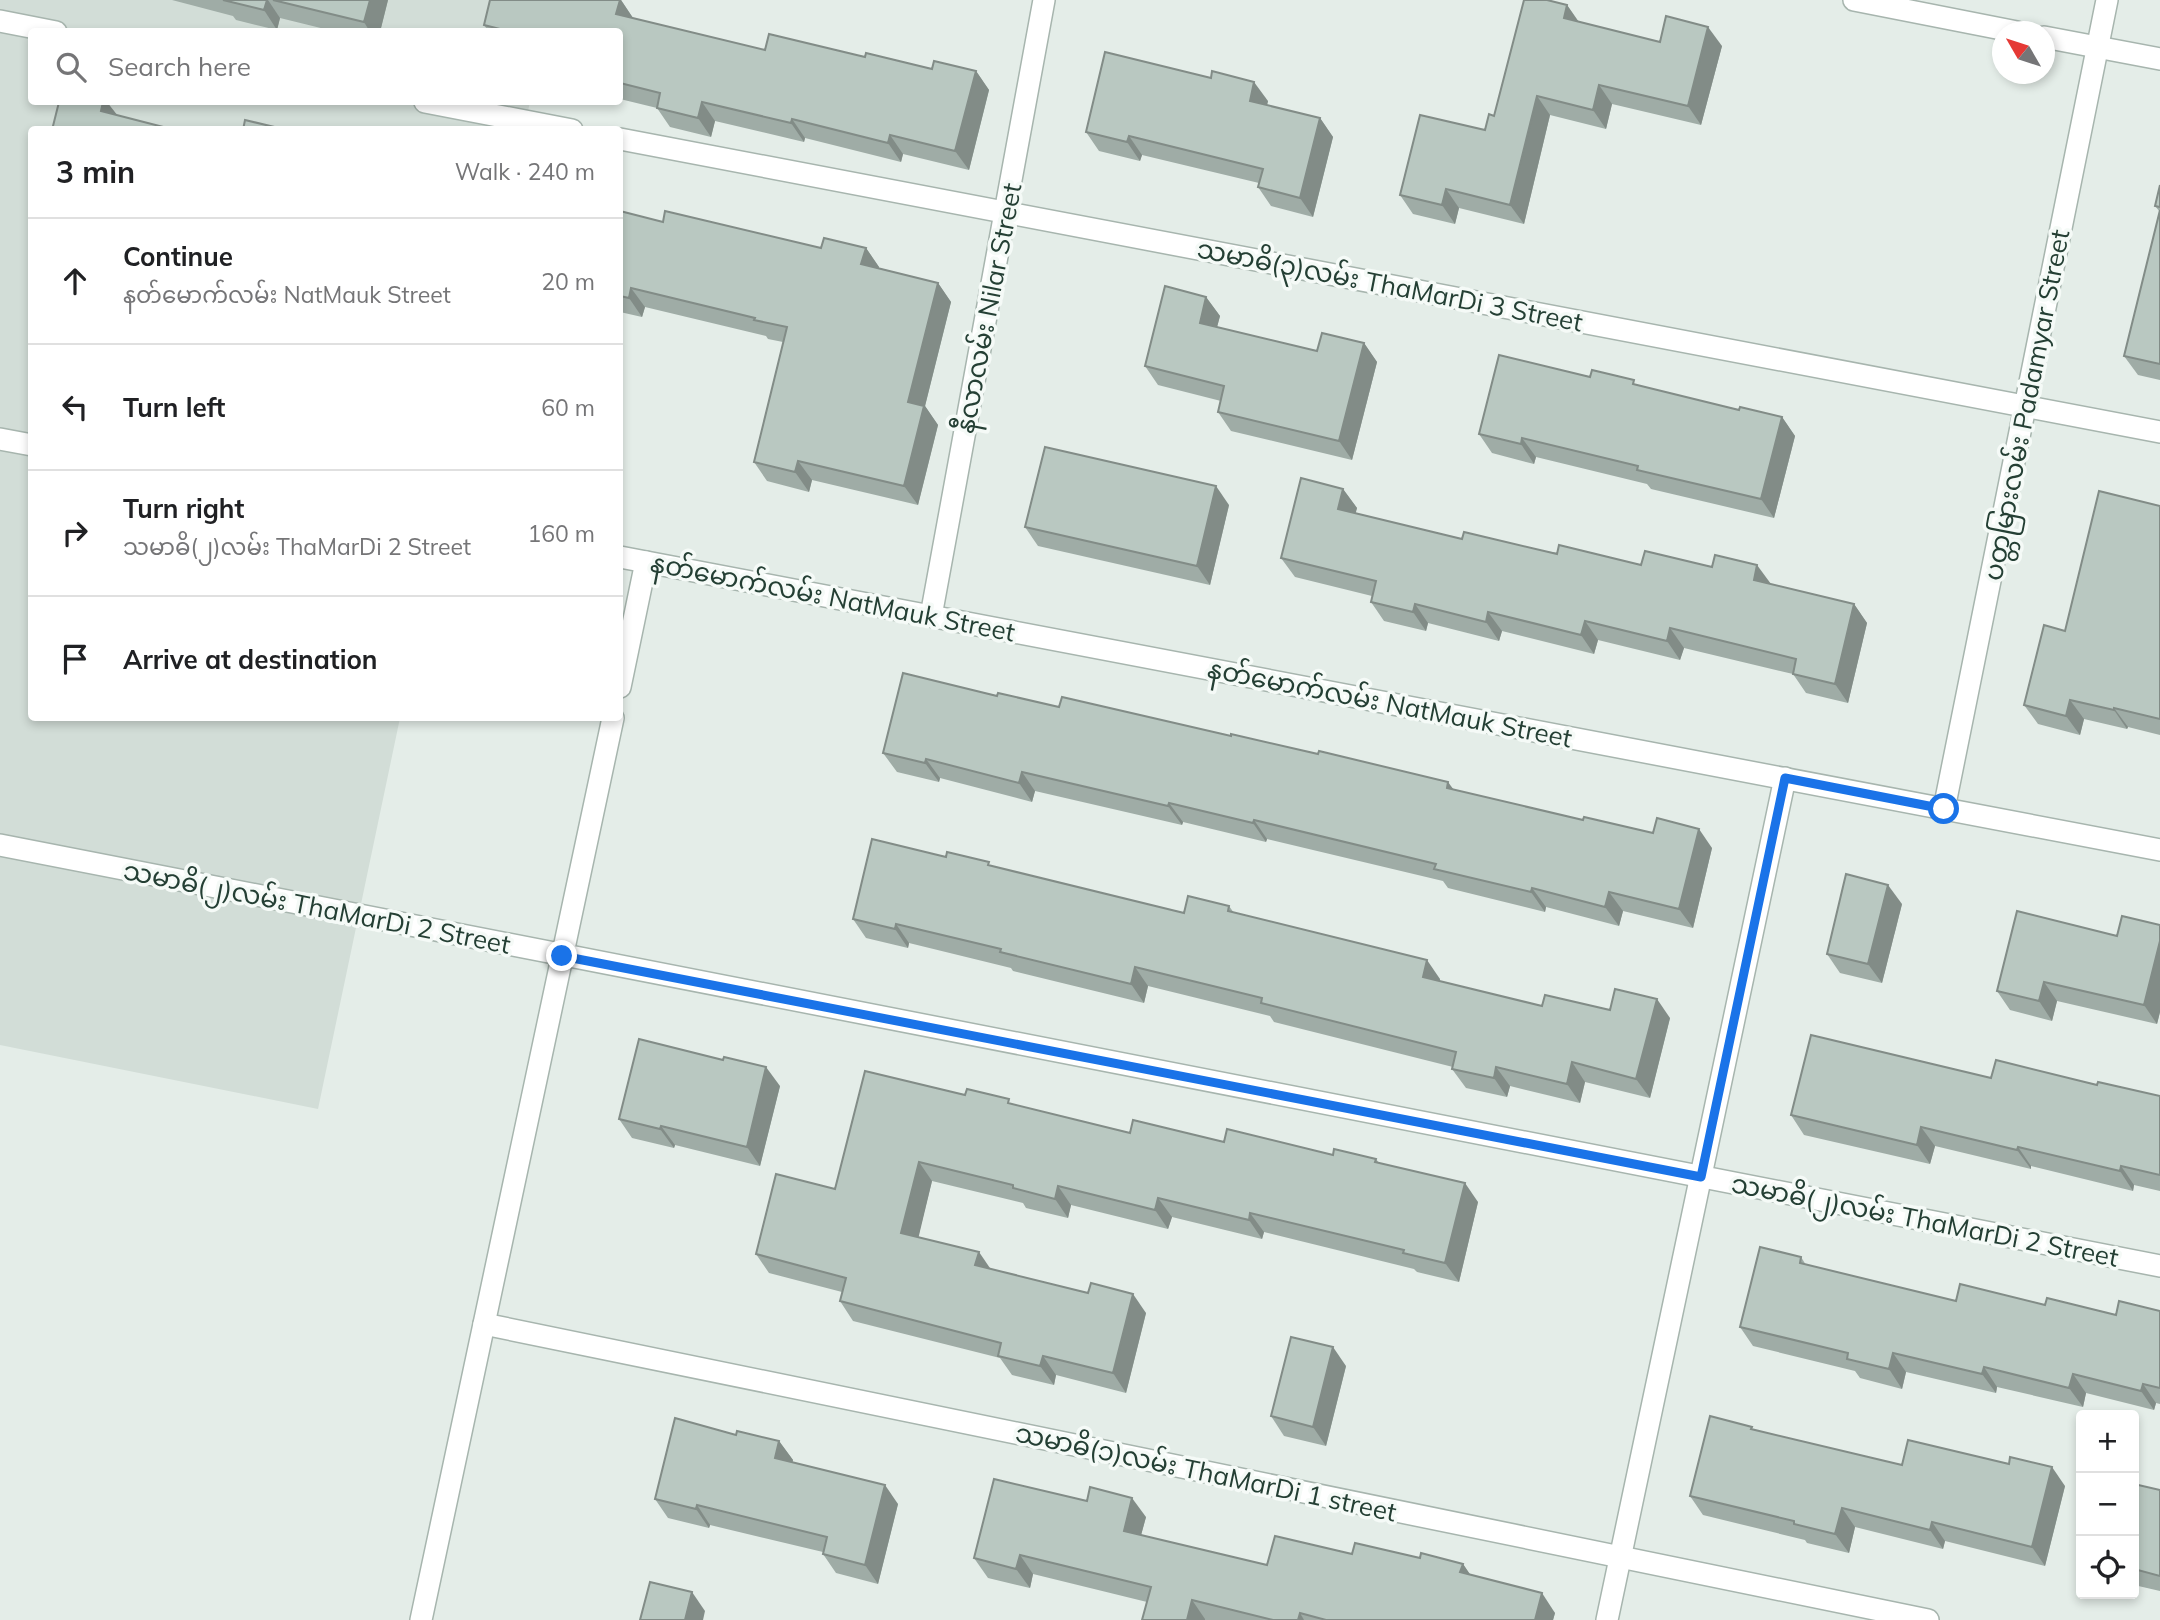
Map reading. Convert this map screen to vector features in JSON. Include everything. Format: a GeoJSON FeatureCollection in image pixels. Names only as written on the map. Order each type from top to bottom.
{"type":"FeatureCollection","features":[{"type":"Feature","properties":{"kind":"street","name":"နီလာလမ်း Nilar Street"},"geometry":{"type":"LineString","coordinates":[[931,616],[1044,0]]}},
{"type":"Feature","properties":{"kind":"street"},"geometry":{"type":"LineString","coordinates":[[1854,0],[1992,27]]}},
{"type":"Feature","properties":{"kind":"street","name":"ပတ္တမြားလမ်း Padamyar Street"},"geometry":{"type":"LineString","coordinates":[[1944,809],[2107,0]]}},
{"type":"Feature","properties":{"kind":"street"},"geometry":{"type":"LineString","coordinates":[[0,21],[36,28]]}},
{"type":"Feature","properties":{"kind":"street"},"geometry":{"type":"LineString","coordinates":[[2055,39],[2160,59]]}},
{"type":"Feature","properties":{"kind":"street"},"geometry":{"type":"LineString","coordinates":[[441,105],[551,126]]}},
{"type":"Feature","properties":{"kind":"street","name":"သမာဓိ(၃)လမ်း ThaMarDi 3 Street"},"geometry":{"type":"LineString","coordinates":[[623,140],[2160,432]]}},
{"type":"Feature","properties":{"kind":"street"},"geometry":{"type":"LineString","coordinates":[[0,439],[28,444]]}},
{"type":"Feature","properties":{"kind":"street","name":"နတ်မောက်လမ်း NatMauk Street"},"geometry":{"type":"LineString","coordinates":[[623,558],[2160,850]]}},
{"type":"Feature","properties":{"kind":"street"},"geometry":{"type":"LineString","coordinates":[[623,673],[646,562]]}},
{"type":"Feature","properties":{"kind":"street"},"geometry":{"type":"LineString","coordinates":[[421,1620],[612,721]]}},
{"type":"Feature","properties":{"kind":"street"},"geometry":{"type":"LineString","coordinates":[[1608,1620],[1785,778]]}},
{"type":"Feature","properties":{"kind":"street","name":"သမာဓိ(၂)လမ်း ThaMarDi 2 Street"},"geometry":{"type":"LineString","coordinates":[[0,845],[2160,1266]]}},
{"type":"Feature","properties":{"kind":"street","name":"သမာဓိ(၁)လမ်း ThaMarDi 1 street"},"geometry":{"type":"LineString","coordinates":[[484,1324],[1928,1620]]}},
{"type":"Feature","properties":{"kind":"shaded area"},"geometry":{"type":"Polygon","coordinates":[[[0,0],[551,0],[546,28],[28,28],[28,105],[529,105],[525,126],[28,126],[28,721],[399,721],[318,1109],[0,1045],[0,0]]]}},
{"type":"Feature","properties":{"kind":"building"},"geometry":{"type":"Polygon","coordinates":[[[223,0],[267,0],[264,10],[223,0]]]}},
{"type":"Feature","properties":{"kind":"building"},"geometry":{"type":"Polygon","coordinates":[[[273,0],[370,0],[364,22],[273,0]]]}},
{"type":"Feature","properties":{"kind":"building"},"geometry":{"type":"Polygon","coordinates":[[[490,0],[620,0],[616,14],[765,50],[769,34],[865,57],[866,53],[932,69],[934,61],[976,71],[955,151],[890,135],[888,143],[792,119],[791,123],[702,102],[698,118],[657,108],[660,93],[623,84],[623,28],[496,28],[484,25],[490,0]]]}},
{"type":"Feature","properties":{"kind":"building"},"geometry":{"type":"Polygon","coordinates":[[[1524,0],[1547,0],[1567,5],[1564,18],[1660,42],[1666,16],[1708,27],[1688,106],[1599,85],[1593,110],[1537,96],[1510,205],[1446,189],[1442,205],[1400,195],[1420,115],[1485,130],[1489,114],[1494,116],[1524,0]]]}},
{"type":"Feature","properties":{"kind":"building"},"geometry":{"type":"Polygon","coordinates":[[[1105,52],[1211,78],[1212,71],[1254,82],[1250,101],[1320,118],[1300,198],[1258,187],[1263,169],[1129,136],[1127,142],[1086,132],[1105,52]]]}},
{"type":"Feature","properties":{"kind":"building"},"geometry":{"type":"Polygon","coordinates":[[[58,105],[102,105],[101,111],[159,126],[53,126],[58,105]]]}},
{"type":"Feature","properties":{"kind":"building"},"geometry":{"type":"Polygon","coordinates":[[[245,120],[270,126],[244,126],[245,120]]]}},
{"type":"Feature","properties":{"kind":"building"},"geometry":{"type":"Polygon","coordinates":[[[2160,185],[2160,207],[2155,206],[2160,185]]]}},
{"type":"Feature","properties":{"kind":"building"},"geometry":{"type":"Polygon","coordinates":[[[2160,210],[2160,364],[2124,356],[2160,210]]]}},
{"type":"Feature","properties":{"kind":"building"},"geometry":{"type":"Polygon","coordinates":[[[665,211],[821,248],[824,238],[866,248],[861,264],[938,283],[908,402],[924,406],[904,486],[798,461],[795,472],[754,462],[787,327],[631,288],[629,298],[623,297],[623,212],[663,222],[665,211]]]}},
{"type":"Feature","properties":{"kind":"building"},"geometry":{"type":"Polygon","coordinates":[[[1165,286],[1206,297],[1200,323],[1317,351],[1322,333],[1364,343],[1339,441],[1218,412],[1224,386],[1145,366],[1165,286]]]}},
{"type":"Feature","properties":{"kind":"building"},"geometry":{"type":"Polygon","coordinates":[[[1499,355],[1590,377],[1592,370],[1634,380],[1633,384],[1739,410],[1740,407],[1782,417],[1761,499],[1637,470],[1638,466],[1522,438],[1521,444],[1479,434],[1499,355]]]}},
{"type":"Feature","properties":{"kind":"building"},"geometry":{"type":"Polygon","coordinates":[[[1045,447],[1216,486],[1197,566],[1025,527],[1045,447]]]}},
{"type":"Feature","properties":{"kind":"building"},"geometry":{"type":"Polygon","coordinates":[[[1301,478],[1343,489],[1338,509],[1462,539],[1464,532],[1557,554],[1559,545],[1641,565],[1645,551],[1712,567],[1715,555],[1757,565],[1754,580],[1854,604],[1835,684],[1793,674],[1796,659],[1670,628],[1667,641],[1585,621],[1581,635],[1488,612],[1486,622],[1415,604],[1413,612],[1371,602],[1376,581],[1281,558],[1301,478]]]}},
{"type":"Feature","properties":{"kind":"building"},"geometry":{"type":"Polygon","coordinates":[[[2099,491],[2160,506],[2160,719],[2070,700],[2066,716],[2024,705],[2044,625],[2065,631],[2099,491]]]}},
{"type":"Feature","properties":{"kind":"building"},"geometry":{"type":"Polygon","coordinates":[[[903,673],[997,696],[998,693],[1059,707],[1062,697],[1231,736],[1318,754],[1319,751],[1448,782],[1447,788],[1583,820],[1584,817],[1653,833],[1657,818],[1699,829],[1679,909],[1609,892],[1605,907],[1532,888],[1531,892],[1434,869],[1436,864],[1254,820],[1253,823],[1169,803],[1168,806],[1022,772],[1019,783],[926,759],[925,763],[883,753],[903,673]]]}},
{"type":"Feature","properties":{"kind":"building"},"geometry":{"type":"Polygon","coordinates":[[[872,839],[946,857],[947,852],[989,862],[988,865],[1184,913],[1188,896],[1229,906],[1228,911],[1427,960],[1423,977],[1542,1006],[1545,995],[1610,1010],[1615,989],[1657,999],[1636,1079],[1572,1062],[1567,1084],[1496,1067],[1494,1078],[1452,1069],[1456,1052],[1261,1003],[1262,998],[1135,967],[1131,984],[896,924],[895,929],[853,919],[872,839]]]}},
{"type":"Feature","properties":{"kind":"building"},"geometry":{"type":"Polygon","coordinates":[[[1846,874],[1888,885],[1868,964],[1827,954],[1846,874]]]}},
{"type":"Feature","properties":{"kind":"building"},"geometry":{"type":"Polygon","coordinates":[[[2017,911],[2117,936],[2122,916],[2160,925],[2160,941],[2144,1005],[2044,982],[2039,1001],[1997,991],[2017,911]]]}},
{"type":"Feature","properties":{"kind":"building"},"geometry":{"type":"Polygon","coordinates":[[[1811,1035],[1991,1078],[1996,1060],[2097,1085],[2098,1082],[2160,1096],[2160,1175],[2121,1166],[2120,1171],[1921,1127],[1917,1145],[1791,1115],[1811,1035]]]}},
{"type":"Feature","properties":{"kind":"building"},"geometry":{"type":"Polygon","coordinates":[[[639,1039],[723,1060],[724,1057],[766,1067],[747,1147],[661,1126],[660,1129],[619,1119],[639,1039]]]}},
{"type":"Feature","properties":{"kind":"building"},"geometry":{"type":"Polygon","coordinates":[[[865,1071],[965,1095],[967,1089],[1009,1099],[1008,1103],[1130,1133],[1133,1120],[1224,1142],[1227,1129],[1333,1155],[1334,1149],[1376,1159],[1375,1162],[1465,1183],[1445,1263],[1403,1253],[1404,1250],[1250,1213],[1249,1220],[1158,1198],[1155,1210],[1058,1186],[1055,1199],[1013,1188],[1013,1185],[919,1162],[901,1233],[979,1252],[975,1265],[1088,1293],[1091,1283],[1133,1294],[1113,1373],[1043,1356],[1040,1366],[998,1356],[1001,1343],[840,1301],[846,1278],[756,1254],[776,1174],[835,1189],[865,1071]]]}},
{"type":"Feature","properties":{"kind":"building"},"geometry":{"type":"Polygon","coordinates":[[[1760,1247],[1801,1257],[1800,1263],[1956,1301],[1960,1284],[2045,1305],[2047,1298],[2116,1315],[2119,1301],[2160,1311],[2160,1388],[2143,1384],[2141,1391],[2073,1374],[2069,1388],[1984,1367],[1982,1374],[1893,1353],[1889,1369],[1847,1359],[1848,1353],[1740,1327],[1760,1247]]]}},
{"type":"Feature","properties":{"kind":"building"},"geometry":{"type":"Polygon","coordinates":[[[1291,1337],[1333,1347],[1313,1427],[1271,1416],[1291,1337]]]}},
{"type":"Feature","properties":{"kind":"building"},"geometry":{"type":"Polygon","coordinates":[[[1710,1416],[1752,1427],[1751,1429],[1902,1465],[1908,1440],[2009,1464],[2010,1457],[2052,1467],[2032,1547],[1932,1522],[1930,1530],[1842,1508],[1835,1534],[1794,1524],[1794,1521],[1690,1496],[1710,1416]]]}},
{"type":"Feature","properties":{"kind":"building"},"geometry":{"type":"Polygon","coordinates":[[[675,1418],[736,1435],[737,1431],[779,1441],[775,1458],[885,1485],[865,1565],[823,1554],[827,1537],[697,1505],[696,1509],[655,1499],[675,1418]]]}},
{"type":"Feature","properties":{"kind":"building"},"geometry":{"type":"Polygon","coordinates":[[[994,1479],[1087,1501],[1090,1487],[1132,1498],[1124,1531],[1267,1565],[1275,1536],[1352,1554],[1355,1543],[1420,1558],[1421,1553],[1463,1564],[1460,1572],[1542,1593],[1535,1620],[1326,1620],[1300,1613],[1298,1620],[1273,1620],[1192,1600],[1187,1620],[1142,1620],[1151,1587],[1020,1555],[1016,1569],[974,1558],[994,1479]]]}},
{"type":"Feature","properties":{"kind":"building"},"geometry":{"type":"Polygon","coordinates":[[[2139,1485],[2160,1490],[2160,1576],[2139,1570],[2139,1485]]]}},
{"type":"Feature","properties":{"kind":"building"},"geometry":{"type":"Polygon","coordinates":[[[650,1582],[692,1592],[685,1620],[640,1620],[650,1582]]]}},
{"type":"Feature","properties":{"kind":"route"},"geometry":{"type":"LineString","coordinates":[[562,956],[1701,1177],[1785,778],[1944,809]]}}]}
